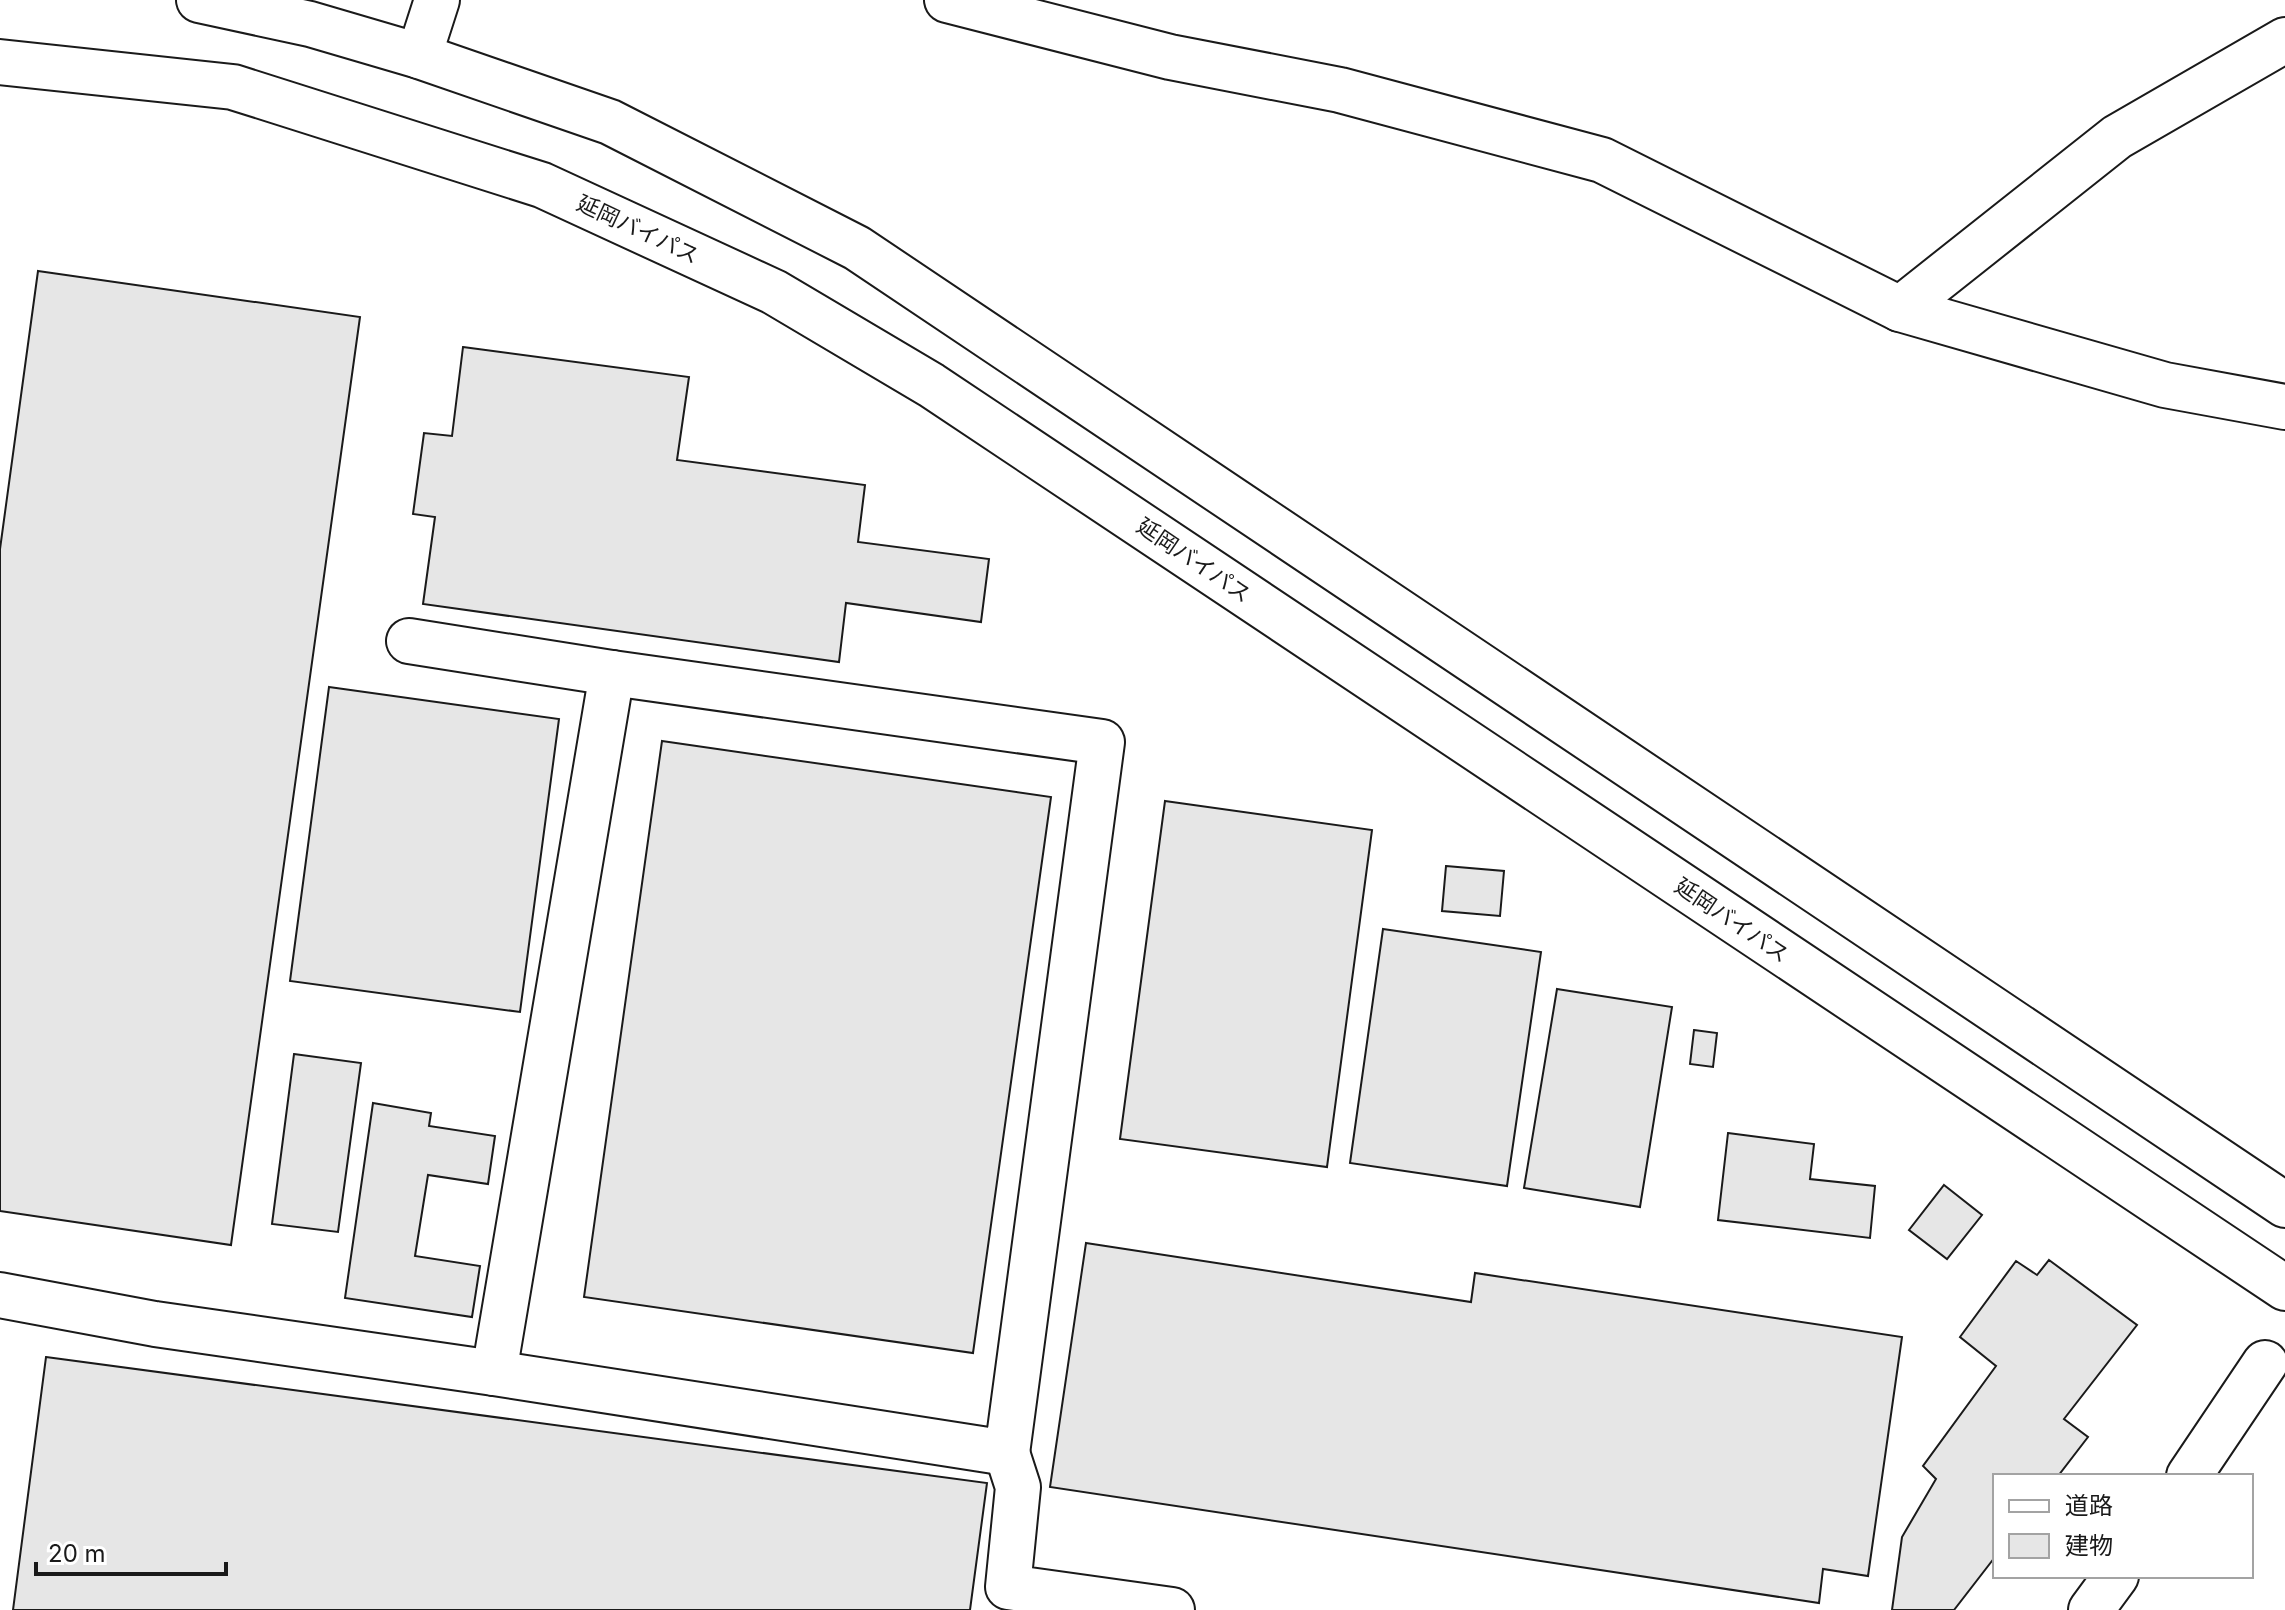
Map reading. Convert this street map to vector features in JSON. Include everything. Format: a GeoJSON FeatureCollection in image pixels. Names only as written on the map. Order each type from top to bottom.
{"type":"FeatureCollection","features":[{"type":"Feature","properties":{"kind":"main road"},"geometry":{"type":"LineString","coordinates":[[200,0],[310,24],[419,56],[610,122],[857,248],[2285,1205]]}},
{"type":"Feature","properties":{"kind":"main road"},"geometry":{"type":"LineString","coordinates":[[419,56],[437,0]]}},
{"type":"Feature","properties":{"kind":"main road"},"geometry":{"type":"LineString","coordinates":[[947,0],[1170,57],[1340,90],[1602,160],[1900,309],[2165,385],[2285,407]]}},
{"type":"Feature","properties":{"kind":"main road"},"geometry":{"type":"LineString","coordinates":[[1900,309],[2117,137],[2285,40]]}},
{"type":"Feature","properties":{"kind":"main road","name":"延岡バイパス"},"geometry":{"type":"LineString","coordinates":[[0,62],[233,87],[542,185],[774,292],[931,385],[2285,1288]]}},
{"type":"Feature","properties":{"kind":"main road"},"geometry":{"type":"LineString","coordinates":[[409,641],[1102,742],[1007,1453],[1018,1487],[1008,1587],[1172,1610]]}},
{"type":"Feature","properties":{"kind":"main road"},"geometry":{"type":"LineString","coordinates":[[494,1373],[612,673]]}},
{"type":"Feature","properties":{"kind":"main road"},"geometry":{"type":"LineString","coordinates":[[1,1302],[494,1373],[1007,1453]]}},
{"type":"Feature","properties":{"kind":"main road"},"geometry":{"type":"LineString","coordinates":[[2190,1474],[2265,1363]]}},
{"type":"Feature","properties":{"kind":"main road"},"geometry":{"type":"LineString","coordinates":[[2091,1610],[2115,1578]]}},
{"type":"Feature","properties":{"kind":"building"},"geometry":{"type":"Polygon","coordinates":[[[38,271],[360,317],[231,1245],[0,1211],[0,549],[38,271]]]}},
{"type":"Feature","properties":{"kind":"building"},"geometry":{"type":"Polygon","coordinates":[[[463,347],[689,377],[677,460],[865,485],[858,542],[989,559],[981,622],[846,603],[839,662],[423,604],[435,517],[413,514],[424,433],[452,436],[463,347]]]}},
{"type":"Feature","properties":{"kind":"building"},"geometry":{"type":"Polygon","coordinates":[[[329,687],[559,719],[520,1012],[290,981],[329,687]]]}},
{"type":"Feature","properties":{"kind":"building"},"geometry":{"type":"Polygon","coordinates":[[[662,741],[1051,797],[973,1353],[584,1297],[662,741]]]}},
{"type":"Feature","properties":{"kind":"building"},"geometry":{"type":"Polygon","coordinates":[[[1165,801],[1372,830],[1327,1167],[1120,1139],[1165,801]]]}},
{"type":"Feature","properties":{"kind":"building"},"geometry":{"type":"Polygon","coordinates":[[[1446,866],[1504,871],[1500,916],[1442,911],[1446,866]]]}},
{"type":"Feature","properties":{"kind":"building"},"geometry":{"type":"Polygon","coordinates":[[[1383,929],[1541,952],[1507,1186],[1350,1163],[1383,929]]]}},
{"type":"Feature","properties":{"kind":"building"},"geometry":{"type":"Polygon","coordinates":[[[1557,989],[1672,1007],[1640,1207],[1524,1188],[1557,989]]]}},
{"type":"Feature","properties":{"kind":"building"},"geometry":{"type":"Polygon","coordinates":[[[1694,1030],[1717,1033],[1713,1067],[1690,1064],[1694,1030]]]}},
{"type":"Feature","properties":{"kind":"building"},"geometry":{"type":"Polygon","coordinates":[[[294,1054],[361,1063],[338,1232],[272,1224],[294,1054]]]}},
{"type":"Feature","properties":{"kind":"building"},"geometry":{"type":"Polygon","coordinates":[[[373,1103],[431,1113],[429,1126],[495,1136],[488,1184],[428,1175],[415,1256],[480,1266],[472,1317],[345,1298],[373,1103]]]}},
{"type":"Feature","properties":{"kind":"building"},"geometry":{"type":"Polygon","coordinates":[[[1728,1133],[1814,1144],[1810,1179],[1875,1186],[1870,1238],[1718,1220],[1728,1133]]]}},
{"type":"Feature","properties":{"kind":"building"},"geometry":{"type":"Polygon","coordinates":[[[1944,1185],[1982,1215],[1947,1259],[1909,1230],[1944,1185]]]}},
{"type":"Feature","properties":{"kind":"building"},"geometry":{"type":"Polygon","coordinates":[[[1086,1243],[1471,1302],[1475,1273],[1902,1337],[1868,1576],[1823,1569],[1819,1603],[1050,1487],[1086,1243]]]}},
{"type":"Feature","properties":{"kind":"building"},"geometry":{"type":"Polygon","coordinates":[[[2049,1260],[2137,1325],[2064,1419],[2088,1437],[2060,1474],[1993,1474],[1993,1560],[1954,1610],[1892,1610],[1902,1537],[1936,1479],[1923,1466],[1996,1366],[1960,1337],[2016,1261],[2037,1275],[2049,1260]]]}},
{"type":"Feature","properties":{"kind":"building"},"geometry":{"type":"Polygon","coordinates":[[[46,1357],[987,1483],[970,1610],[13,1610],[46,1357]]]}}]}
